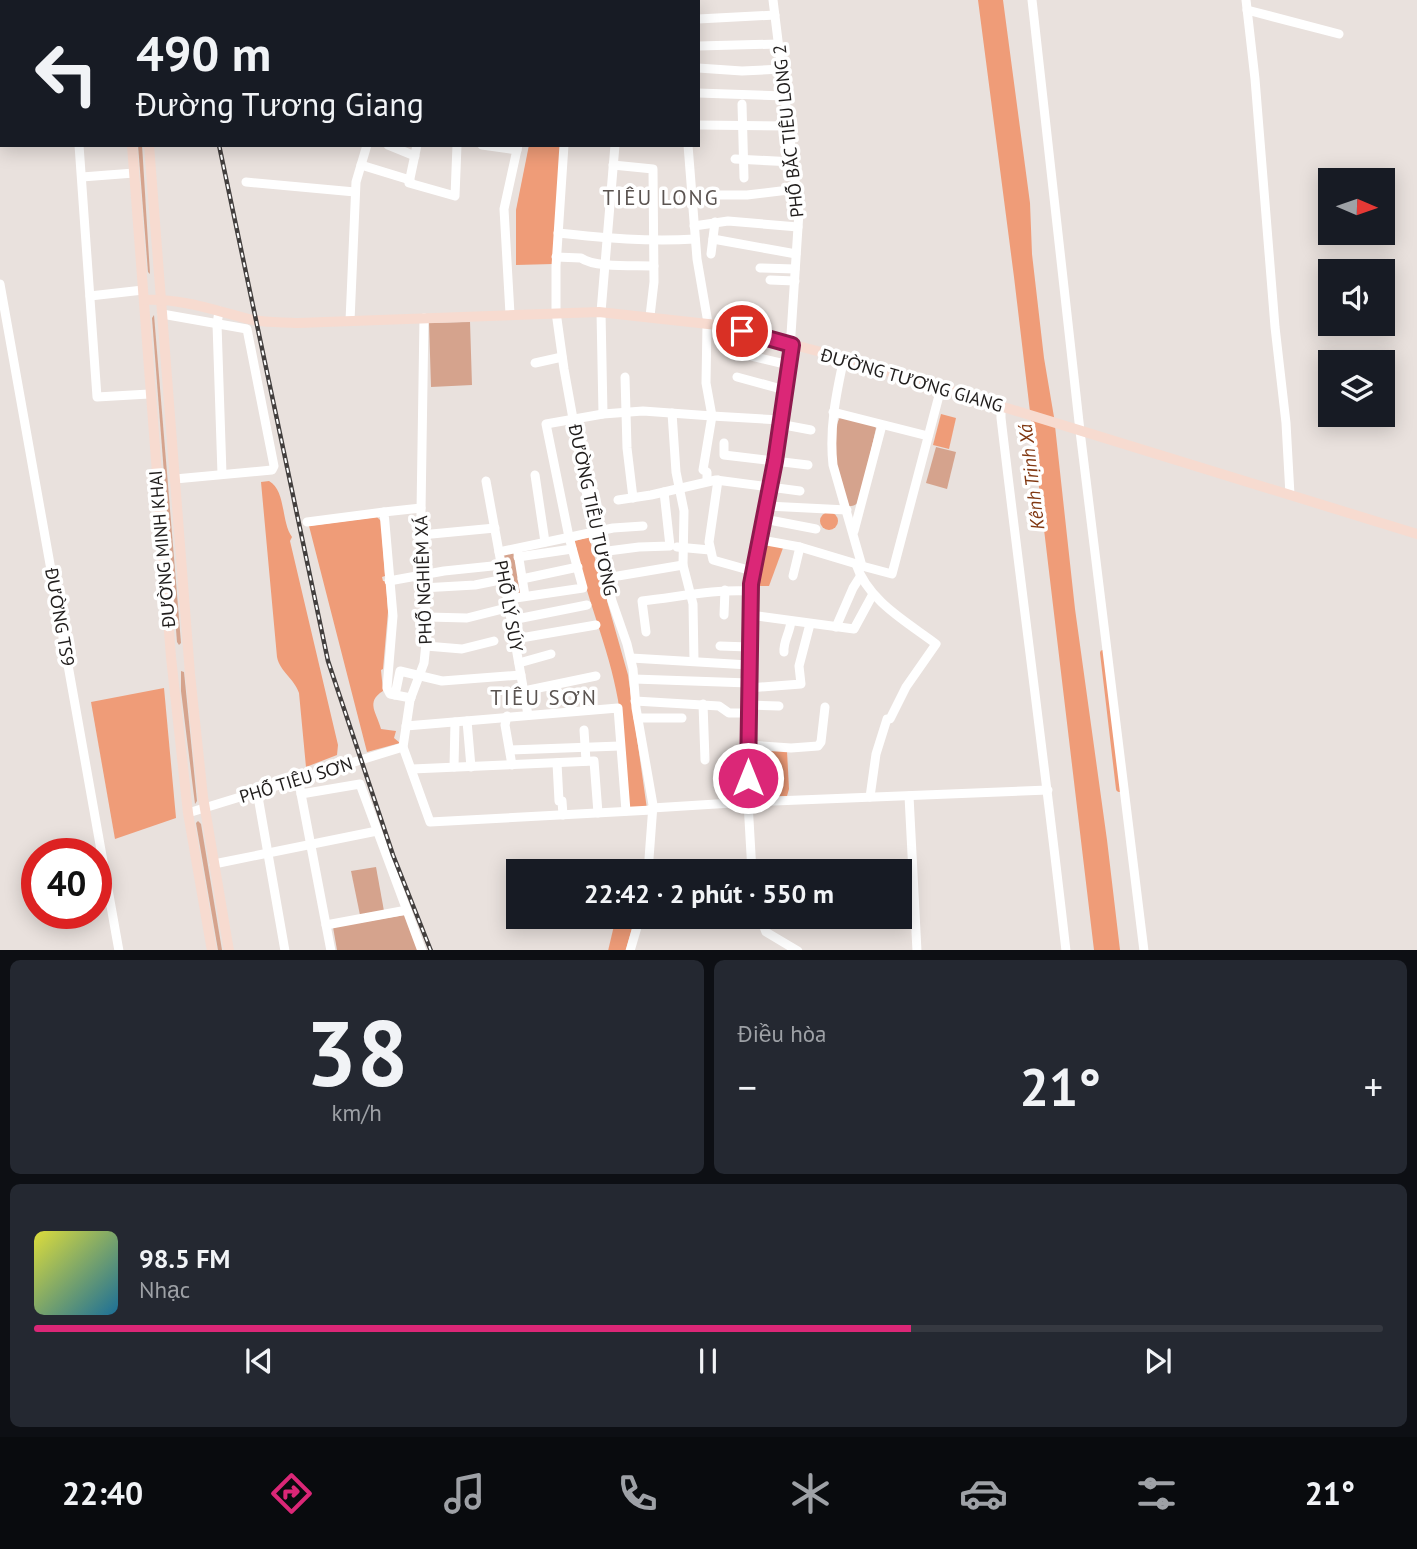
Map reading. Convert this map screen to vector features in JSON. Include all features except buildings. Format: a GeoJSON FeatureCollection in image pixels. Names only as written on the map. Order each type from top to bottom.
{"type":"FeatureCollection","features":[{"type":"Feature","properties":{"kind":"main road","name":"ĐƯỜNG MINH KHAI"},"geometry":{"type":"LineString","coordinates":[[132,147],[171,657],[188,813],[212,950]]}},
{"type":"Feature","properties":{"kind":"main road","name":"ĐƯỜNG MINH KHAI"},"geometry":{"type":"LineString","coordinates":[[149,147],[188,656],[205,808],[229,950]]}},
{"type":"Feature","properties":{"kind":"main road","name":"ĐƯỜNG TƯƠNG GIANG"},"geometry":{"type":"LineString","coordinates":[[144,295],[197,304],[270,322],[601,312],[708,323],[844,358],[1417,534]]}},
{"type":"Feature","properties":{"kind":"main road"},"geometry":{"type":"LineString","coordinates":[[171,657],[188,656]]}},
{"type":"Feature","properties":{"kind":"street","name":"PHỐ BẮC TIÊU LONG 2"},"geometry":{"type":"LineString","coordinates":[[751,859],[747,802],[750,590],[775,461],[792,345],[798,227],[797,189],[773,0]]}},
{"type":"Feature","properties":{"kind":"street"},"geometry":{"type":"LineString","coordinates":[[1032,0],[1080,431],[1144,950]]}},
{"type":"Feature","properties":{"kind":"street"},"geometry":{"type":"LineString","coordinates":[[1290,495],[1286,422],[1275,327],[1247,5],[1339,34]]}},
{"type":"Feature","properties":{"kind":"street"},"geometry":{"type":"LineString","coordinates":[[700,19],[775,15]]}},
{"type":"Feature","properties":{"kind":"street"},"geometry":{"type":"LineString","coordinates":[[700,46],[778,44]]}},
{"type":"Feature","properties":{"kind":"street"},"geometry":{"type":"LineString","coordinates":[[700,68],[742,71],[782,69]]}},
{"type":"Feature","properties":{"kind":"street"},"geometry":{"type":"LineString","coordinates":[[700,93],[785,96]]}},
{"type":"Feature","properties":{"kind":"street"},"geometry":{"type":"LineString","coordinates":[[742,104],[739,160],[744,178]]}},
{"type":"Feature","properties":{"kind":"street"},"geometry":{"type":"LineString","coordinates":[[700,125],[789,126]]}},
{"type":"Feature","properties":{"kind":"street"},"geometry":{"type":"LineString","coordinates":[[79,147],[97,397],[149,394]]}},
{"type":"Feature","properties":{"kind":"street"},"geometry":{"type":"LineString","coordinates":[[350,321],[355,192],[366,147]]}},
{"type":"Feature","properties":{"kind":"street"},"geometry":{"type":"LineString","coordinates":[[393,147],[415,156]]}},
{"type":"Feature","properties":{"kind":"street"},"geometry":{"type":"LineString","coordinates":[[417,147],[409,183],[455,196],[457,147]]}},
{"type":"Feature","properties":{"kind":"street","name":"ĐƯỜNG TIÊU TƯƠNG"},"geometry":{"type":"LineString","coordinates":[[564,147],[556,257],[556,312],[595,533],[631,658],[652,809],[649,859]]}},
{"type":"Feature","properties":{"kind":"street"},"geometry":{"type":"LineString","coordinates":[[603,414],[601,312],[615,147]]}},
{"type":"Feature","properties":{"kind":"street"},"geometry":{"type":"LineString","coordinates":[[688,147],[695,239],[708,323],[706,383],[712,416],[703,470],[707,472],[707,480]]}},
{"type":"Feature","properties":{"kind":"street"},"geometry":{"type":"LineString","coordinates":[[510,314],[504,209],[517,148]]}},
{"type":"Feature","properties":{"kind":"street"},"geometry":{"type":"LineString","coordinates":[[739,160],[794,162]]}},
{"type":"Feature","properties":{"kind":"street"},"geometry":{"type":"LineString","coordinates":[[361,165],[410,180]]}},
{"type":"Feature","properties":{"kind":"street"},"geometry":{"type":"LineString","coordinates":[[613,165],[653,169],[651,193],[654,266],[650,316]]}},
{"type":"Feature","properties":{"kind":"street"},"geometry":{"type":"LineString","coordinates":[[82,177],[134,173]]}},
{"type":"Feature","properties":{"kind":"street"},"geometry":{"type":"LineString","coordinates":[[246,182],[355,192]]}},
{"type":"Feature","properties":{"kind":"street"},"geometry":{"type":"LineString","coordinates":[[691,195],[747,195],[797,189]]}},
{"type":"Feature","properties":{"kind":"street"},"geometry":{"type":"LineString","coordinates":[[611,191],[651,193]]}},
{"type":"Feature","properties":{"kind":"street"},"geometry":{"type":"LineString","coordinates":[[694,226],[715,222],[798,227]]}},
{"type":"Feature","properties":{"kind":"street"},"geometry":{"type":"LineString","coordinates":[[711,254],[715,222]]}},
{"type":"Feature","properties":{"kind":"street"},"geometry":{"type":"LineString","coordinates":[[558,233],[608,238],[695,239]]}},
{"type":"Feature","properties":{"kind":"street"},"geometry":{"type":"LineString","coordinates":[[713,239],[796,254]]}},
{"type":"Feature","properties":{"kind":"street"},"geometry":{"type":"LineString","coordinates":[[556,257],[654,266]]}},
{"type":"Feature","properties":{"kind":"street"},"geometry":{"type":"LineString","coordinates":[[760,268],[795,269]]}},
{"type":"Feature","properties":{"kind":"street"},"geometry":{"type":"LineString","coordinates":[[770,280],[795,281]]}},
{"type":"Feature","properties":{"kind":"street","name":"ĐƯỜNG TS9"},"geometry":{"type":"LineString","coordinates":[[0,284],[3,320],[119,950]]}},
{"type":"Feature","properties":{"kind":"street"},"geometry":{"type":"LineString","coordinates":[[90,296],[144,295]]}},
{"type":"Feature","properties":{"kind":"street"},"geometry":{"type":"LineString","coordinates":[[219,311],[217,324],[222,474]]}},
{"type":"Feature","properties":{"kind":"street"},"geometry":{"type":"LineString","coordinates":[[162,314],[247,329],[274,466],[272,470],[175,479]]}},
{"type":"Feature","properties":{"kind":"street","name":"PHỐ NGHIÊM XÁ"},"geometry":{"type":"LineString","coordinates":[[403,747],[411,698],[421,675],[426,646],[427,617],[420,576],[424,318]]}},
{"type":"Feature","properties":{"kind":"street"},"geometry":{"type":"LineString","coordinates":[[726,349],[789,365]]}},
{"type":"Feature","properties":{"kind":"street"},"geometry":{"type":"LineString","coordinates":[[535,363],[562,357]]}},
{"type":"Feature","properties":{"kind":"street"},"geometry":{"type":"LineString","coordinates":[[844,358],[833,412],[833,465],[854,534],[860,578],[873,594],[936,644],[906,687],[890,719],[887,719],[876,754],[870,797]]}},
{"type":"Feature","properties":{"kind":"street"},"geometry":{"type":"LineString","coordinates":[[625,377],[625,412],[633,498]]}},
{"type":"Feature","properties":{"kind":"street"},"geometry":{"type":"LineString","coordinates":[[737,377],[785,390]]}},
{"type":"Feature","properties":{"kind":"street"},"geometry":{"type":"LineString","coordinates":[[761,540],[800,547],[892,574],[941,388]]}},
{"type":"Feature","properties":{"kind":"street"},"geometry":{"type":"LineString","coordinates":[[1001,406],[1066,950]]}},
{"type":"Feature","properties":{"kind":"street"},"geometry":{"type":"LineString","coordinates":[[427,617],[467,618],[525,596],[583,588],[569,537],[546,424],[625,412],[672,413],[779,422],[811,430]]}},
{"type":"Feature","properties":{"kind":"street"},"geometry":{"type":"LineString","coordinates":[[833,412],[928,436]]}},
{"type":"Feature","properties":{"kind":"street"},"geometry":{"type":"LineString","coordinates":[[672,413],[678,488],[684,511],[683,565],[691,593],[695,636],[694,661]]}},
{"type":"Feature","properties":{"kind":"street"},"geometry":{"type":"LineString","coordinates":[[854,534],[883,425]]}},
{"type":"Feature","properties":{"kind":"street"},"geometry":{"type":"LineString","coordinates":[[724,443],[724,455],[808,465]]}},
{"type":"Feature","properties":{"kind":"street"},"geometry":{"type":"LineString","coordinates":[[536,475],[545,542]]}},
{"type":"Feature","properties":{"kind":"street"},"geometry":{"type":"LineString","coordinates":[[618,500],[664,492],[707,480],[800,491]]}},
{"type":"Feature","properties":{"kind":"street"},"geometry":{"type":"LineString","coordinates":[[718,480],[709,542],[713,560],[752,571]]}},
{"type":"Feature","properties":{"kind":"street"},"geometry":{"type":"LineString","coordinates":[[486,481],[499,552]]}},
{"type":"Feature","properties":{"kind":"street"},"geometry":{"type":"LineString","coordinates":[[664,492],[670,546]]}},
{"type":"Feature","properties":{"kind":"street"},"geometry":{"type":"LineString","coordinates":[[767,506],[847,510]]}},
{"type":"Feature","properties":{"kind":"street"},"geometry":{"type":"LineString","coordinates":[[307,522],[421,508]]}},
{"type":"Feature","properties":{"kind":"street"},"geometry":{"type":"LineString","coordinates":[[384,512],[393,616],[388,694],[411,698]]}},
{"type":"Feature","properties":{"kind":"street"},"geometry":{"type":"LineString","coordinates":[[764,519],[798,521],[817,529]]}},
{"type":"Feature","properties":{"kind":"street","name":"PHỐ LÝ SÚY"},"geometry":{"type":"LineString","coordinates":[[528,715],[499,552],[518,553],[545,542],[617,527],[643,526]]}},
{"type":"Feature","properties":{"kind":"street"},"geometry":{"type":"LineString","coordinates":[[421,535],[495,528]]}},
{"type":"Feature","properties":{"kind":"street"},"geometry":{"type":"LineString","coordinates":[[600,552],[670,546],[710,550]]}},
{"type":"Feature","properties":{"kind":"street"},"geometry":{"type":"LineString","coordinates":[[793,576],[800,547]]}},
{"type":"Feature","properties":{"kind":"street"},"geometry":{"type":"LineString","coordinates":[[525,596],[518,553],[572,549]]}},
{"type":"Feature","properties":{"kind":"street"},"geometry":{"type":"LineString","coordinates":[[390,582],[502,565]]}},
{"type":"Feature","properties":{"kind":"street"},"geometry":{"type":"LineString","coordinates":[[606,578],[683,565]]}},
{"type":"Feature","properties":{"kind":"street"},"geometry":{"type":"LineString","coordinates":[[522,579],[578,567]]}},
{"type":"Feature","properties":{"kind":"street"},"geometry":{"type":"LineString","coordinates":[[835,627],[860,578]]}},
{"type":"Feature","properties":{"kind":"street"},"geometry":{"type":"LineString","coordinates":[[422,588],[475,585],[505,579]]}},
{"type":"Feature","properties":{"kind":"street"},"geometry":{"type":"LineString","coordinates":[[724,615],[726,590]]}},
{"type":"Feature","properties":{"kind":"street"},"geometry":{"type":"LineString","coordinates":[[646,632],[642,601],[691,593],[750,590]]}},
{"type":"Feature","properties":{"kind":"street"},"geometry":{"type":"LineString","coordinates":[[750,615],[854,629],[873,594]]}},
{"type":"Feature","properties":{"kind":"street"},"geometry":{"type":"LineString","coordinates":[[512,620],[587,605]]}},
{"type":"Feature","properties":{"kind":"street"},"geometry":{"type":"LineString","coordinates":[[784,652],[784,642],[790,632],[791,621]]}},
{"type":"Feature","properties":{"kind":"street"},"geometry":{"type":"LineString","coordinates":[[634,679],[749,685],[801,684],[799,666],[810,624]]}},
{"type":"Feature","properties":{"kind":"street"},"geometry":{"type":"LineString","coordinates":[[515,639],[596,625]]}},
{"type":"Feature","properties":{"kind":"street"},"geometry":{"type":"LineString","coordinates":[[426,646],[462,649],[494,641]]}},
{"type":"Feature","properties":{"kind":"street"},"geometry":{"type":"LineString","coordinates":[[720,646],[749,647]]}},
{"type":"Feature","properties":{"kind":"street"},"geometry":{"type":"LineString","coordinates":[[519,663],[551,654]]}},
{"type":"Feature","properties":{"kind":"street"},"geometry":{"type":"LineString","coordinates":[[631,658],[749,665]]}},
{"type":"Feature","properties":{"kind":"street"},"geometry":{"type":"LineString","coordinates":[[395,695],[400,671],[442,681],[521,675]]}},
{"type":"Feature","properties":{"kind":"street"},"geometry":{"type":"LineString","coordinates":[[524,691],[596,676]]}},
{"type":"Feature","properties":{"kind":"street"},"geometry":{"type":"LineString","coordinates":[[635,701],[723,706],[724,711],[729,712],[779,706]]}},
{"type":"Feature","properties":{"kind":"street"},"geometry":{"type":"LineString","coordinates":[[703,704],[705,760]]}},
{"type":"Feature","properties":{"kind":"street"},"geometry":{"type":"LineString","coordinates":[[748,746],[818,746],[821,742],[825,707]]}},
{"type":"Feature","properties":{"kind":"street"},"geometry":{"type":"LineString","coordinates":[[406,726],[618,708],[626,811]]}},
{"type":"Feature","properties":{"kind":"street"},"geometry":{"type":"LineString","coordinates":[[507,716],[505,725],[512,765]]}},
{"type":"Feature","properties":{"kind":"street"},"geometry":{"type":"LineString","coordinates":[[638,718],[682,719]]}},
{"type":"Feature","properties":{"kind":"street"},"geometry":{"type":"LineString","coordinates":[[467,721],[471,767]]}},
{"type":"Feature","properties":{"kind":"street"},"geometry":{"type":"LineString","coordinates":[[454,767],[455,722]]}},
{"type":"Feature","properties":{"kind":"street"},"geometry":{"type":"LineString","coordinates":[[584,730],[586,761]]}},
{"type":"Feature","properties":{"kind":"street"},"geometry":{"type":"LineString","coordinates":[[510,750],[620,746]]}},
{"type":"Feature","properties":{"kind":"street"},"geometry":{"type":"LineString","coordinates":[[403,747],[430,822],[747,802],[1048,790]]}},
{"type":"Feature","properties":{"kind":"street","name":"PHỐ TIÊU SƠN"},"geometry":{"type":"LineString","coordinates":[[188,813],[403,747]]}},
{"type":"Feature","properties":{"kind":"street"},"geometry":{"type":"LineString","coordinates":[[412,769],[594,761],[597,813]]}},
{"type":"Feature","properties":{"kind":"street"},"geometry":{"type":"LineString","coordinates":[[556,762],[559,801],[562,801],[563,815]]}},
{"type":"Feature","properties":{"kind":"street"},"geometry":{"type":"LineString","coordinates":[[298,778],[331,950]]}},
{"type":"Feature","properties":{"kind":"street"},"geometry":{"type":"LineString","coordinates":[[302,794],[360,784],[422,950]]}},
{"type":"Feature","properties":{"kind":"street"},"geometry":{"type":"LineString","coordinates":[[257,792],[285,950]]}},
{"type":"Feature","properties":{"kind":"street"},"geometry":{"type":"LineString","coordinates":[[909,796],[917,950]]}},
{"type":"Feature","properties":{"kind":"street"},"geometry":{"type":"LineString","coordinates":[[214,864],[377,831]]}},
{"type":"Feature","properties":{"kind":"street"},"geometry":{"type":"LineString","coordinates":[[326,925],[407,910]]}},
{"type":"Feature","properties":{"kind":"street"},"geometry":{"type":"LineString","coordinates":[[630,950],[636,929]]}},
{"type":"Feature","properties":{"kind":"street"},"geometry":{"type":"LineString","coordinates":[[764,929],[798,950]]}},
{"type":"Feature","properties":{"kind":"shaded area","name":"Kênh Trịnh Xá"},"geometry":{"type":"Polygon","coordinates":[[[978,0],[1003,0],[1030,203],[1032,254],[1044,358],[1054,417],[1075,609],[1120,950],[1094,950],[1014,277],[978,0]]]}},
{"type":"Feature","properties":{"kind":"shaded area"},"geometry":{"type":"Polygon","coordinates":[[[138,147],[142,147],[150,274],[138,147]]]}},
{"type":"Feature","properties":{"kind":"shaded area"},"geometry":{"type":"Polygon","coordinates":[[[529,147],[561,147],[553,264],[516,265],[516,210],[529,147]]]}},
{"type":"Feature","properties":{"kind":"shaded area"},"geometry":{"type":"Polygon","coordinates":[[[154,315],[181,643],[179,645],[152,318],[154,315]]]}},
{"type":"Feature","properties":{"kind":"shaded area"},"geometry":{"type":"Polygon","coordinates":[[[470,322],[472,385],[431,387],[429,323],[470,322]]]}},
{"type":"Feature","properties":{"kind":"shaded area"},"geometry":{"type":"Polygon","coordinates":[[[941,414],[956,418],[949,449],[933,445],[941,414]]]}},
{"type":"Feature","properties":{"kind":"shaded area"},"geometry":{"type":"Polygon","coordinates":[[[840,417],[874,425],[876,428],[860,500],[851,506],[842,484],[834,450],[840,417]]]}},
{"type":"Feature","properties":{"kind":"shaded area"},"geometry":{"type":"Polygon","coordinates":[[[936,447],[956,452],[947,489],[926,483],[936,447]]]}},
{"type":"Feature","properties":{"kind":"shaded area"},"geometry":{"type":"Polygon","coordinates":[[[269,481],[278,491],[292,537],[290,541],[338,745],[337,755],[306,767],[299,693],[277,657],[261,482],[269,481]]]}},
{"type":"Feature","properties":{"kind":"shaded area"},"geometry":{"type":"Polygon","coordinates":[[[829,512],[835,515],[838,521],[835,527],[829,530],[823,527],[820,521],[823,515],[829,512]]]}},
{"type":"Feature","properties":{"kind":"shaded area"},"geometry":{"type":"Polygon","coordinates":[[[377,517],[381,521],[385,576],[382,577],[383,581],[386,581],[388,612],[381,670],[383,691],[373,704],[381,729],[396,731],[394,738],[400,743],[367,752],[309,526],[377,517]]]}},
{"type":"Feature","properties":{"kind":"shaded area"},"geometry":{"type":"Polygon","coordinates":[[[589,537],[628,675],[647,809],[627,809],[618,700],[575,543],[589,537]]]}},
{"type":"Feature","properties":{"kind":"shaded area"},"geometry":{"type":"Polygon","coordinates":[[[761,542],[783,548],[769,586],[753,586],[761,542]]]}},
{"type":"Feature","properties":{"kind":"shaded area"},"geometry":{"type":"Polygon","coordinates":[[[513,551],[523,596],[510,597],[502,554],[513,551]]]}},
{"type":"Feature","properties":{"kind":"shaded area"},"geometry":{"type":"Polygon","coordinates":[[[181,671],[184,672],[197,801],[195,804],[181,691],[181,671]]]}},
{"type":"Feature","properties":{"kind":"shaded area"},"geometry":{"type":"Polygon","coordinates":[[[164,688],[176,818],[115,839],[91,702],[164,688]]]}},
{"type":"Feature","properties":{"kind":"shaded area"},"geometry":{"type":"Polygon","coordinates":[[[753,748],[787,751],[787,796],[751,797],[753,748]]]}},
{"type":"Feature","properties":{"kind":"shaded area"},"geometry":{"type":"Polygon","coordinates":[[[198,821],[201,824],[222,950],[218,950],[196,823],[198,821]]]}},
{"type":"Feature","properties":{"kind":"shaded area"},"geometry":{"type":"Polygon","coordinates":[[[376,867],[384,911],[360,915],[351,871],[376,867]]]}},
{"type":"Feature","properties":{"kind":"shaded area"},"geometry":{"type":"Polygon","coordinates":[[[405,915],[418,950],[337,950],[333,927],[405,915]]]}},
{"type":"Feature","properties":{"kind":"shaded area"},"geometry":{"type":"Polygon","coordinates":[[[613,929],[632,929],[626,950],[608,950],[613,929]]]}},
{"type":"Feature","properties":{"kind":"waterway"},"geometry":{"type":"LineString","coordinates":[[1103,653],[1119,789]]}},
{"type":"Feature","properties":{"kind":"railway"},"geometry":{"type":"LineString","coordinates":[[219,147],[328,661],[393,855],[431,950]]}},
{"type":"Feature","properties":{"kind":"district","name":"TIÊU LONG"},"geometry":{"type":"Point","coordinates":[661,197]}},
{"type":"Feature","properties":{"kind":"district","name":"TIÊU SƠN"},"geometry":{"type":"Point","coordinates":[544,697]}},
{"type":"Feature","properties":{"kind":"route"},"geometry":{"type":"LineString","coordinates":[[742,331],[792,345],[775,461],[751,584],[748,778]]}}]}
